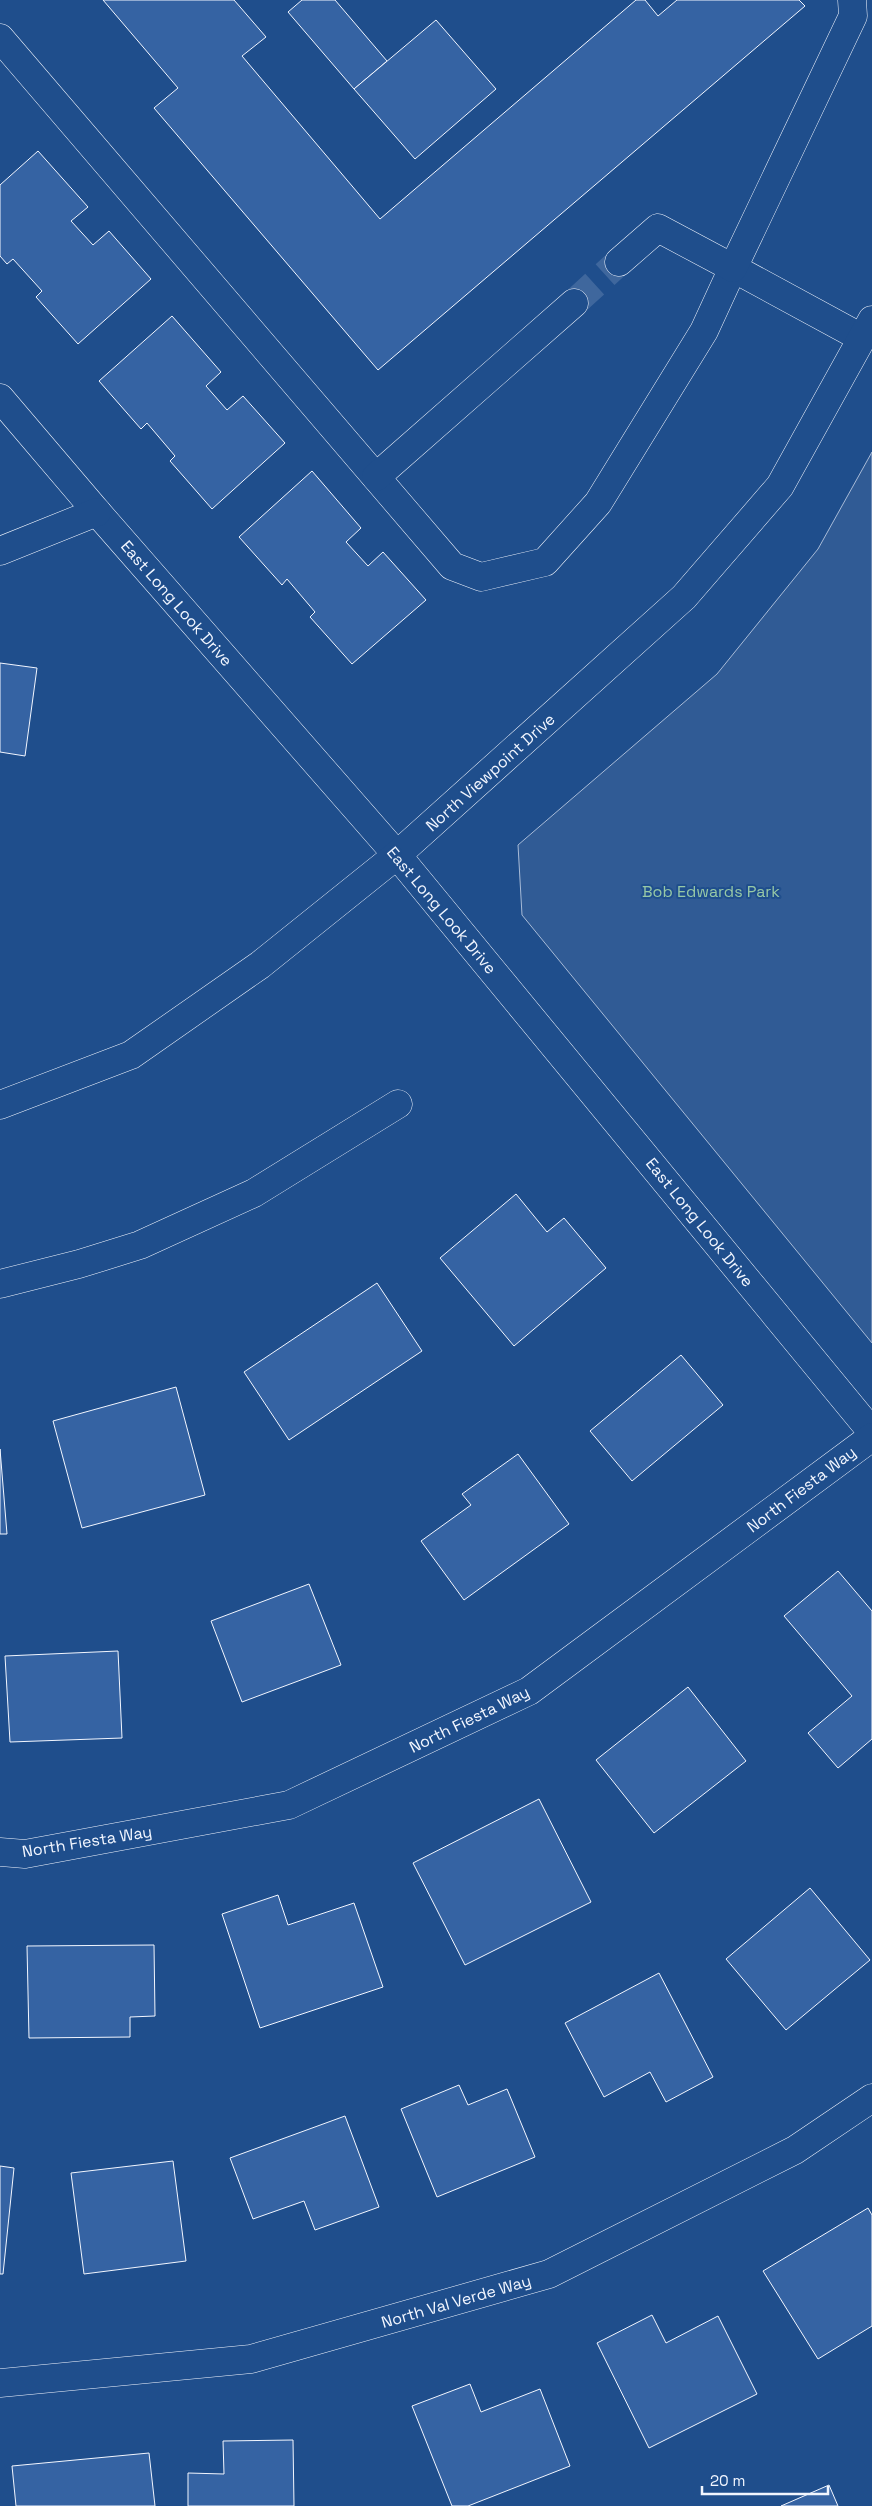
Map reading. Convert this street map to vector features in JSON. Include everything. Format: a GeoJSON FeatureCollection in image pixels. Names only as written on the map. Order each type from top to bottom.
{"type":"FeatureCollection","features":[{"type":"Feature","properties":{"kind":"street"},"geometry":{"type":"LineString","coordinates":[[2,45],[452,566],[481,577],[545,562],[598,503],[704,331],[853,16],[852,0]]}},
{"type":"Feature","properties":{"kind":"street"},"geometry":{"type":"LineString","coordinates":[[620,262],[658,228],[733,268],[867,329]]}},
{"type":"Feature","properties":{"kind":"street"},"geometry":{"type":"LineString","coordinates":[[376,477],[574,303]]}},
{"type":"Feature","properties":{"kind":"street","name":"North Viewpoint Drive"},"geometry":{"type":"LineString","coordinates":[[0,1105],[131,1055],[260,965],[397,855],[684,598],[780,486],[867,329]]}},
{"type":"Feature","properties":{"kind":"street","name":"East Long Look Drive"},"geometry":{"type":"LineString","coordinates":[[0,398],[97,512],[397,855],[872,1432]]}},
{"type":"Feature","properties":{"kind":"street"},"geometry":{"type":"LineString","coordinates":[[0,550],[97,512]]}},
{"type":"Feature","properties":{"kind":"street"},"geometry":{"type":"LineString","coordinates":[[0,1284],[79,1264],[149,1241],[254,1193],[398,1104]]}},
{"type":"Feature","properties":{"kind":"street","name":"North Fiesta Way"},"geometry":{"type":"LineString","coordinates":[[0,1852],[25,1854],[289,1805],[494,1708],[529,1690],[872,1437]]}},
{"type":"Feature","properties":{"kind":"street","name":"North Val Verde Way"},"geometry":{"type":"LineString","coordinates":[[0,2383],[251,2359],[549,2274],[795,2150],[872,2098]]}},
{"type":"Feature","properties":{"kind":"shaded area","name":"Bob Edwards Park"},"geometry":{"type":"Polygon","coordinates":[[[872,452],[872,1343],[522,915],[518,845],[717,674],[818,549],[872,452]]]}},
{"type":"Feature","properties":{"kind":"building"},"geometry":{"type":"Polygon","coordinates":[[[103,0],[234,0],[266,37],[242,56],[380,219],[636,0],[645,0],[658,16],[677,0],[799,0],[805,6],[378,370],[154,108],[178,88],[103,0]]]}},
{"type":"Feature","properties":{"kind":"building"},"geometry":{"type":"Polygon","coordinates":[[[302,0],[335,0],[387,61],[354,89],[288,12],[302,0]]]}},
{"type":"Feature","properties":{"kind":"building"},"geometry":{"type":"Polygon","coordinates":[[[436,20],[496,89],[415,159],[354,89],[436,20]]]}},
{"type":"Feature","properties":{"kind":"building"},"geometry":{"type":"Polygon","coordinates":[[[38,151],[88,207],[71,221],[93,245],[109,231],[151,279],[78,344],[36,297],[42,291],[13,259],[7,264],[0,256],[0,185],[38,151]]]}},
{"type":"Feature","properties":{"kind":"building"},"geometry":{"type":"Polygon","coordinates":[[[172,316],[221,372],[206,386],[227,410],[243,396],[285,443],[212,509],[170,461],[175,456],[147,423],[141,429],[99,381],[172,316]]]}},
{"type":"Feature","properties":{"kind":"building"},"geometry":{"type":"Polygon","coordinates":[[[312,471],[361,528],[346,542],[368,566],[383,552],[426,600],[352,664],[310,617],[315,612],[287,579],[282,585],[239,537],[312,471]]]}},
{"type":"Feature","properties":{"kind":"building"},"geometry":{"type":"Polygon","coordinates":[[[0,663],[37,668],[25,756],[0,752],[0,663]]]}},
{"type":"Feature","properties":{"kind":"building"},"geometry":{"type":"Polygon","coordinates":[[[516,1194],[547,1232],[564,1218],[606,1268],[514,1346],[440,1258],[516,1194]]]}},
{"type":"Feature","properties":{"kind":"building"},"geometry":{"type":"Polygon","coordinates":[[[377,1283],[422,1351],[289,1440],[244,1372],[377,1283]]]}},
{"type":"Feature","properties":{"kind":"building"},"geometry":{"type":"Polygon","coordinates":[[[681,1355],[723,1405],[632,1481],[590,1431],[681,1355]]]}},
{"type":"Feature","properties":{"kind":"building"},"geometry":{"type":"Polygon","coordinates":[[[176,1387],[205,1495],[82,1528],[53,1421],[176,1387]]]}},
{"type":"Feature","properties":{"kind":"building"},"geometry":{"type":"Polygon","coordinates":[[[0,1449],[7,1534],[0,1534],[0,1449]]]}},
{"type":"Feature","properties":{"kind":"building"},"geometry":{"type":"Polygon","coordinates":[[[518,1454],[569,1524],[464,1600],[421,1541],[471,1505],[462,1494],[518,1454]]]}},
{"type":"Feature","properties":{"kind":"building"},"geometry":{"type":"Polygon","coordinates":[[[838,1571],[872,1611],[872,1739],[838,1768],[808,1733],[852,1696],[784,1616],[838,1571]]]}},
{"type":"Feature","properties":{"kind":"building"},"geometry":{"type":"Polygon","coordinates":[[[309,1584],[341,1665],[242,1702],[211,1621],[309,1584]]]}},
{"type":"Feature","properties":{"kind":"building"},"geometry":{"type":"Polygon","coordinates":[[[118,1651],[122,1738],[10,1742],[5,1656],[118,1651]]]}},
{"type":"Feature","properties":{"kind":"building"},"geometry":{"type":"Polygon","coordinates":[[[688,1687],[746,1761],[654,1833],[596,1760],[688,1687]]]}},
{"type":"Feature","properties":{"kind":"building"},"geometry":{"type":"Polygon","coordinates":[[[539,1799],[591,1902],[465,1965],[413,1863],[539,1799]]]}},
{"type":"Feature","properties":{"kind":"building"},"geometry":{"type":"Polygon","coordinates":[[[810,1888],[870,1960],[786,2030],[726,1959],[810,1888]]]}},
{"type":"Feature","properties":{"kind":"building"},"geometry":{"type":"Polygon","coordinates":[[[278,1895],[288,1925],[354,1903],[383,1987],[260,2028],[222,1914],[278,1895]]]}},
{"type":"Feature","properties":{"kind":"building"},"geometry":{"type":"Polygon","coordinates":[[[154,1945],[155,2016],[130,2017],[130,2037],[29,2038],[27,1946],[154,1945]]]}},
{"type":"Feature","properties":{"kind":"building"},"geometry":{"type":"Polygon","coordinates":[[[659,1973],[713,2077],[666,2102],[650,2072],[604,2097],[565,2023],[659,1973]]]}},
{"type":"Feature","properties":{"kind":"building"},"geometry":{"type":"Polygon","coordinates":[[[459,2085],[468,2105],[507,2089],[535,2157],[437,2197],[401,2109],[459,2085]]]}},
{"type":"Feature","properties":{"kind":"building"},"geometry":{"type":"Polygon","coordinates":[[[345,2116],[379,2207],[315,2230],[304,2201],[253,2219],[230,2158],[345,2116]]]}},
{"type":"Feature","properties":{"kind":"building"},"geometry":{"type":"Polygon","coordinates":[[[173,2161],[186,2261],[84,2274],[71,2173],[173,2161]]]}},
{"type":"Feature","properties":{"kind":"building"},"geometry":{"type":"Polygon","coordinates":[[[0,2166],[14,2168],[3,2274],[0,2274],[0,2166]]]}},
{"type":"Feature","properties":{"kind":"building"},"geometry":{"type":"Polygon","coordinates":[[[868,2208],[872,2215],[872,2326],[818,2359],[763,2271],[868,2208]]]}},
{"type":"Feature","properties":{"kind":"building"},"geometry":{"type":"Polygon","coordinates":[[[652,2315],[666,2343],[718,2316],[757,2394],[649,2448],[597,2343],[652,2315]]]}},
{"type":"Feature","properties":{"kind":"building"},"geometry":{"type":"Polygon","coordinates":[[[470,2384],[481,2412],[540,2389],[570,2466],[468,2506],[452,2506],[412,2406],[470,2384]]]}},
{"type":"Feature","properties":{"kind":"building"},"geometry":{"type":"Polygon","coordinates":[[[293,2440],[294,2506],[188,2506],[188,2473],[224,2474],[223,2441],[293,2440]]]}},
{"type":"Feature","properties":{"kind":"building"},"geometry":{"type":"Polygon","coordinates":[[[149,2453],[155,2506],[16,2506],[12,2466],[149,2453]]]}},
{"type":"Feature","properties":{"kind":"building"},"geometry":{"type":"Polygon","coordinates":[[[829,2485],[838,2506],[781,2506],[829,2485]]]}},
{"type":"Feature","properties":{"kind":"tunnel"},"geometry":{"type":"LineString","coordinates":[[574,303],[619,262]]}}]}
